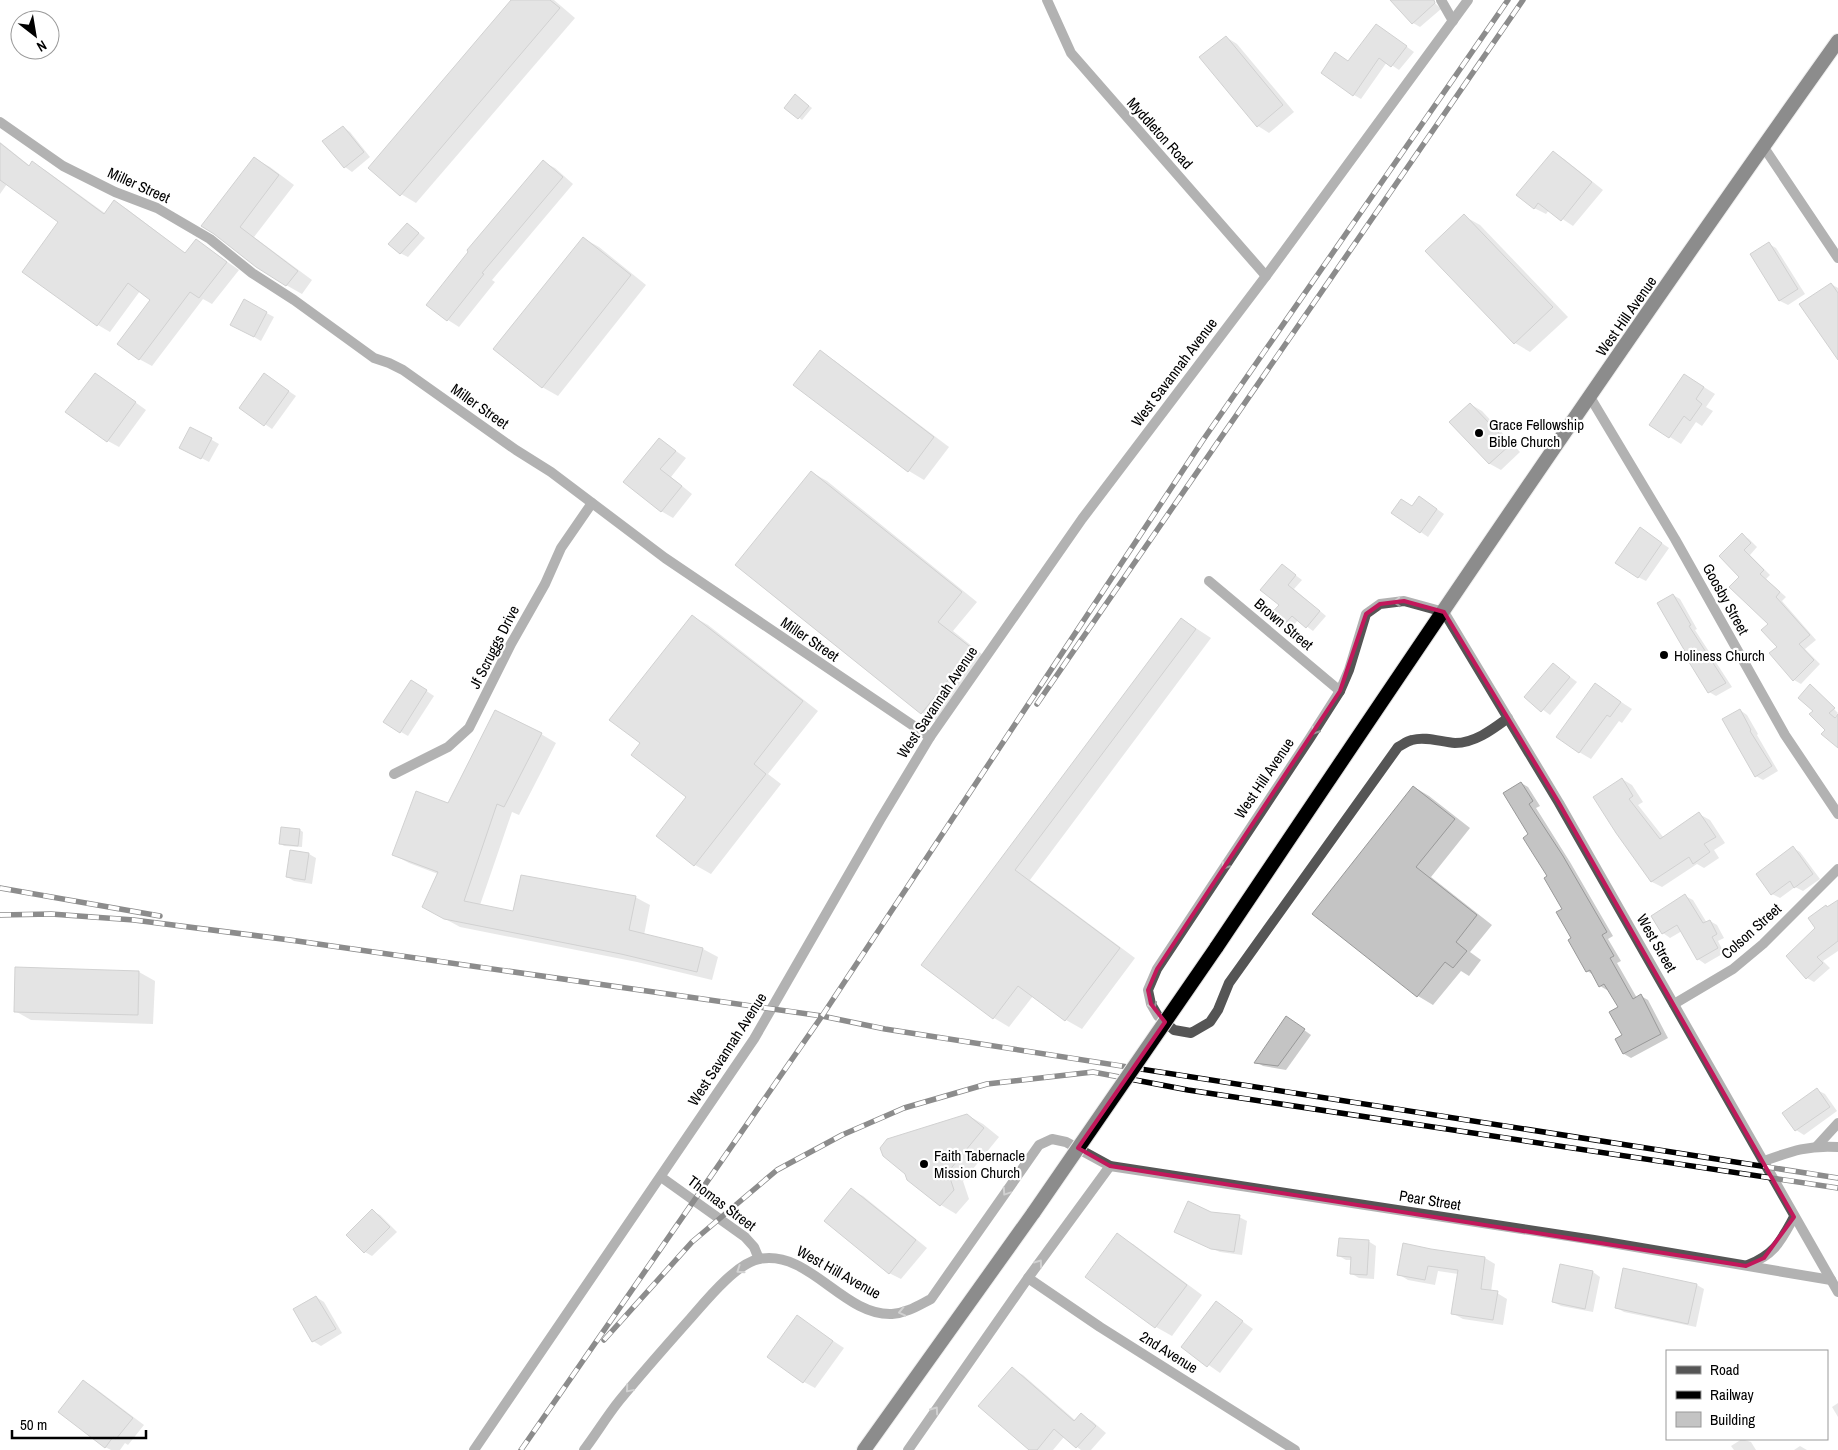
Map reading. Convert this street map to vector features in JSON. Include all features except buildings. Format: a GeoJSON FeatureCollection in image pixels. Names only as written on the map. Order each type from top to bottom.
{"type":"FeatureCollection","features":[{"type":"Feature","properties":{"kind":"highway","name":"West Hill Avenue"},"geometry":{"type":"LineString","coordinates":[[864,1450],[1034,1212],[1216,948],[1371,716],[1838,41]]}},
{"type":"Feature","properties":{"kind":"street","name":"Myddleton Road"},"geometry":{"type":"LineString","coordinates":[[1047,0],[1070,53],[1266,276]]}},
{"type":"Feature","properties":{"kind":"street"},"geometry":{"type":"LineString","coordinates":[[1441,0],[1453,21]]}},
{"type":"Feature","properties":{"kind":"street","name":"West Savannah Avenue"},"geometry":{"type":"LineString","coordinates":[[474,1450],[754,1039],[930,737],[1082,519],[1266,276],[1468,0]]}},
{"type":"Feature","properties":{"kind":"street","name":"Miller Street"},"geometry":{"type":"LineString","coordinates":[[0,122],[63,166],[115,192],[157,208],[210,239],[252,273],[294,300],[374,358],[403,370],[516,450],[551,472],[665,558],[930,737]]}},
{"type":"Feature","properties":{"kind":"street"},"geometry":{"type":"LineString","coordinates":[[1764,146],[1838,258]]}},
{"type":"Feature","properties":{"kind":"street","name":"Goosby Street"},"geometry":{"type":"LineString","coordinates":[[1590,398],[1675,539],[1786,735],[1838,814]]}},
{"type":"Feature","properties":{"kind":"street","name":"Jf Scruggs Drive"},"geometry":{"type":"LineString","coordinates":[[394,774],[448,747],[470,728],[510,644],[544,584],[561,548],[592,503]]}},
{"type":"Feature","properties":{"kind":"street","name":"Brown Street"},"geometry":{"type":"LineString","coordinates":[[1209,581],[1340,691]]}},
{"type":"Feature","properties":{"kind":"street","name":"West Hill Avenue"},"geometry":{"type":"LineString","coordinates":[[1444,612],[1404,601],[1380,604],[1366,614],[1349,670],[1340,691],[1157,969],[1148,990],[1151,1004],[1158,1016],[1174,1030],[1191,1033],[1210,1022],[1218,1010],[1229,983],[1398,747],[1412,740],[1433,739],[1456,743],[1469,741],[1488,732],[1508,718]]}},
{"type":"Feature","properties":{"kind":"street","name":"West Street"},"geometry":{"type":"LineString","coordinates":[[1444,612],[1559,803],[1838,1292]]}},
{"type":"Feature","properties":{"kind":"street","name":"Colson Street"},"geometry":{"type":"LineString","coordinates":[[1674,1004],[1726,973],[1763,944],[1838,869]]}},
{"type":"Feature","properties":{"kind":"street"},"geometry":{"type":"LineString","coordinates":[[1817,1146],[1838,1123]]}},
{"type":"Feature","properties":{"kind":"street","name":"West Hill Avenue"},"geometry":{"type":"LineString","coordinates":[[759,1259],[782,1259],[798,1266],[872,1312],[893,1314],[911,1310],[931,1299],[1039,1145],[1052,1139],[1066,1142],[1110,1166]]}},
{"type":"Feature","properties":{"kind":"street"},"geometry":{"type":"LineString","coordinates":[[1764,1161],[1792,1151],[1817,1146],[1838,1147]]}},
{"type":"Feature","properties":{"kind":"street"},"geometry":{"type":"LineString","coordinates":[[908,1450],[1028,1278],[1110,1166]]}},
{"type":"Feature","properties":{"kind":"street","name":"Pear Street"},"geometry":{"type":"LineString","coordinates":[[1110,1166],[1594,1240],[1831,1280]]}},
{"type":"Feature","properties":{"kind":"street","name":"Thomas Street"},"geometry":{"type":"LineString","coordinates":[[661,1177],[745,1237],[754,1247],[759,1259]]}},
{"type":"Feature","properties":{"kind":"street"},"geometry":{"type":"LineString","coordinates":[[1746,1266],[1764,1258],[1773,1250],[1794,1217]]}},
{"type":"Feature","properties":{"kind":"street"},"geometry":{"type":"LineString","coordinates":[[584,1450],[618,1402],[720,1285],[741,1268],[759,1259]]}},
{"type":"Feature","properties":{"kind":"street","name":"2nd Avenue"},"geometry":{"type":"LineString","coordinates":[[1028,1278],[1100,1327],[1295,1450]]}},
{"type":"Feature","properties":{"kind":"highlighted area"},"geometry":{"type":"Polygon","coordinates":[[[1404,601],[1444,612],[1559,803],[1794,1217],[1764,1258],[1746,1266],[1110,1166],[1078,1148],[1165,1022],[1151,1004],[1148,990],[1157,969],[1340,691],[1366,614],[1380,604],[1404,601]]]}},
{"type":"Feature","properties":{"kind":"railway"},"geometry":{"type":"LineString","coordinates":[[521,1450],[822,1016],[1203,440],[1508,0]]}},
{"type":"Feature","properties":{"kind":"railway"},"geometry":{"type":"LineString","coordinates":[[1037,704],[1523,0]]}},
{"type":"Feature","properties":{"kind":"railway"},"geometry":{"type":"LineString","coordinates":[[0,888],[160,916]]}},
{"type":"Feature","properties":{"kind":"railway"},"geometry":{"type":"LineString","coordinates":[[0,915],[51,914],[134,920],[290,940],[822,1016],[885,1029],[1838,1178]]}},
{"type":"Feature","properties":{"kind":"railway"},"geometry":{"type":"LineString","coordinates":[[604,1340],[692,1242],[777,1170],[842,1135],[904,1108],[987,1084],[1093,1072],[1188,1090],[1838,1188]]}},
{"type":"Feature","properties":{"kind":"place","name":"Grace Fellowship Bible Church"},"geometry":{"type":"Point","coordinates":[1479,433]}},
{"type":"Feature","properties":{"kind":"place","name":"Holiness Church"},"geometry":{"type":"Point","coordinates":[1664,655]}},
{"type":"Feature","properties":{"kind":"place","name":"Faith Tabernacle Mission Church"},"geometry":{"type":"Point","coordinates":[924,1164]}}]}
